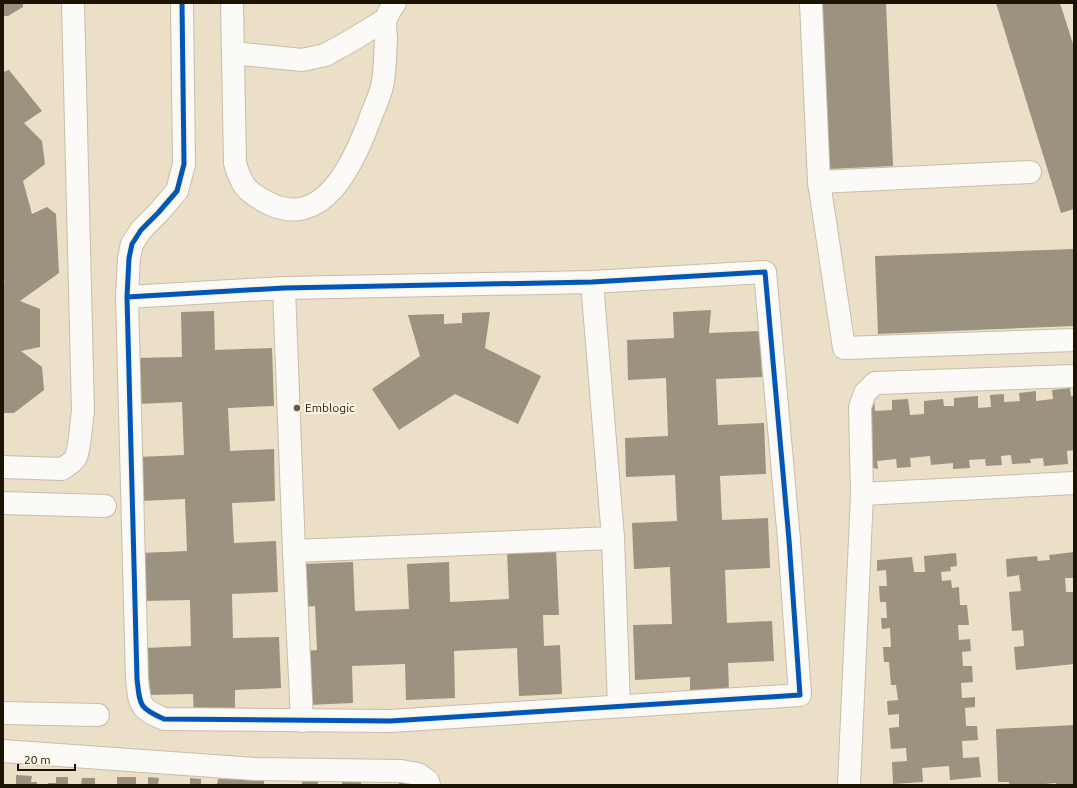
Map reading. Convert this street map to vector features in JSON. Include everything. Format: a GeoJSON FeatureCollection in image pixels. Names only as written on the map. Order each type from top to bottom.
{"type":"FeatureCollection","features":[{"type":"Feature","properties":{"kind":"street"},"geometry":{"type":"LineString","coordinates":[[3,466],[62,469],[68,466],[76,457],[80,438],[83,412],[73,3]]}},
{"type":"Feature","properties":{"kind":"street"},"geometry":{"type":"LineString","coordinates":[[127,297],[284,288],[592,282],[764,272],[789,540],[800,695],[390,721],[164,719],[148,712],[140,702],[137,679],[127,297],[129,258],[132,244],[141,230],[177,191],[184,164],[182,3]]}},
{"type":"Feature","properties":{"kind":"street"},"geometry":{"type":"LineString","coordinates":[[232,3],[235,163],[240,180],[250,192],[274,206],[294,210],[307,208],[322,200],[334,188],[350,166],[365,132],[383,84],[386,39],[390,12]]}},
{"type":"Feature","properties":{"kind":"street"},"geometry":{"type":"LineString","coordinates":[[811,3],[819,182],[844,348],[1074,340]]}},
{"type":"Feature","properties":{"kind":"street"},"geometry":{"type":"LineString","coordinates":[[233,54],[302,60],[325,55],[347,43],[390,12]]}},
{"type":"Feature","properties":{"kind":"street"},"geometry":{"type":"LineString","coordinates":[[819,182],[1030,172]]}},
{"type":"Feature","properties":{"kind":"street"},"geometry":{"type":"LineString","coordinates":[[592,282],[613,538],[619,706]]}},
{"type":"Feature","properties":{"kind":"street"},"geometry":{"type":"LineString","coordinates":[[284,288],[302,721]]}},
{"type":"Feature","properties":{"kind":"street"},"geometry":{"type":"LineString","coordinates":[[849,785],[862,494],[860,407],[865,392],[875,383],[1074,376]]}},
{"type":"Feature","properties":{"kind":"street"},"geometry":{"type":"LineString","coordinates":[[862,494],[1074,483]]}},
{"type":"Feature","properties":{"kind":"street"},"geometry":{"type":"LineString","coordinates":[[3,503],[105,506]]}},
{"type":"Feature","properties":{"kind":"street"},"geometry":{"type":"LineString","coordinates":[[294,551],[613,538]]}},
{"type":"Feature","properties":{"kind":"street"},"geometry":{"type":"LineString","coordinates":[[3,713],[98,715]]}},
{"type":"Feature","properties":{"kind":"street"},"geometry":{"type":"LineString","coordinates":[[3,751],[255,769],[401,771],[418,774],[428,781],[430,785]]}},
{"type":"Feature","properties":{"kind":"building"},"geometry":{"type":"Polygon","coordinates":[[[3,3],[23,3],[23,7],[8,16],[3,16],[3,3]]]}},
{"type":"Feature","properties":{"kind":"building"},"geometry":{"type":"Polygon","coordinates":[[[822,3],[886,3],[893,166],[829,169],[822,3]]]}},
{"type":"Feature","properties":{"kind":"building"},"geometry":{"type":"Polygon","coordinates":[[[996,3],[1060,3],[1074,47],[1074,209],[1061,213],[996,3]]]}},
{"type":"Feature","properties":{"kind":"building"},"geometry":{"type":"Polygon","coordinates":[[[9,70],[42,111],[24,123],[42,141],[45,164],[23,181],[32,214],[47,207],[56,214],[59,273],[20,301],[40,309],[40,347],[21,351],[42,367],[44,390],[14,413],[3,413],[3,282],[5,281],[3,280],[3,72],[9,70]]]}},
{"type":"Feature","properties":{"kind":"building"},"geometry":{"type":"Polygon","coordinates":[[[1074,249],[1074,326],[878,334],[875,256],[1074,249]]]}},
{"type":"Feature","properties":{"kind":"building"},"geometry":{"type":"Polygon","coordinates":[[[711,310],[709,333],[760,331],[762,377],[716,379],[718,425],[764,423],[766,474],[720,476],[722,520],[768,518],[770,568],[725,570],[727,623],[772,621],[774,661],[728,663],[729,691],[690,693],[690,677],[635,680],[633,625],[672,624],[670,567],[634,569],[632,523],[677,521],[675,475],[626,477],[625,438],[668,436],[666,378],[628,380],[627,340],[674,338],[673,312],[711,310]]]}},
{"type":"Feature","properties":{"kind":"building"},"geometry":{"type":"Polygon","coordinates":[[[214,311],[215,350],[272,348],[274,406],[228,408],[230,451],[274,449],[275,501],[232,503],[234,543],[276,541],[278,592],[232,594],[233,638],[279,637],[281,688],[235,690],[235,717],[194,719],[193,694],[146,695],[144,648],[191,646],[190,600],[143,601],[141,553],[187,551],[185,499],[140,501],[138,457],[184,455],[182,402],[137,404],[135,358],[182,357],[181,312],[214,311]]]}},
{"type":"Feature","properties":{"kind":"building"},"geometry":{"type":"Polygon","coordinates":[[[490,312],[485,348],[541,376],[518,424],[455,394],[399,430],[372,389],[420,356],[408,315],[444,314],[444,324],[462,323],[462,313],[490,312]]]}},
{"type":"Feature","properties":{"kind":"building"},"geometry":{"type":"Polygon","coordinates":[[[1070,388],[1071,396],[1074,396],[1074,450],[1067,451],[1068,464],[1044,466],[1043,458],[1030,459],[1031,463],[1012,464],[1011,455],[1001,456],[1002,465],[986,466],[985,459],[969,460],[970,468],[953,469],[953,463],[931,465],[930,456],[910,458],[911,467],[897,468],[896,459],[877,461],[878,469],[870,467],[870,403],[874,398],[875,411],[892,410],[892,400],[908,399],[910,415],[924,414],[924,401],[943,399],[944,406],[954,406],[954,398],[978,396],[978,408],[991,407],[990,395],[1004,394],[1004,402],[1020,401],[1019,393],[1036,391],[1036,401],[1053,399],[1052,390],[1070,388]]]}},
{"type":"Feature","properties":{"kind":"building"},"geometry":{"type":"Polygon","coordinates":[[[556,549],[559,615],[543,615],[544,646],[560,645],[562,694],[519,696],[517,648],[454,651],[455,698],[406,700],[405,664],[352,666],[353,703],[307,705],[305,651],[317,650],[315,606],[303,607],[301,564],[353,562],[355,611],[409,609],[407,564],[449,562],[450,602],[509,599],[507,551],[556,549]]]}},
{"type":"Feature","properties":{"kind":"building"},"geometry":{"type":"Polygon","coordinates":[[[1074,552],[1074,578],[1065,578],[1066,592],[1074,592],[1074,664],[1016,670],[1014,647],[1024,646],[1023,630],[1012,631],[1009,592],[1021,591],[1019,575],[1007,577],[1006,559],[1037,556],[1038,561],[1050,560],[1049,555],[1074,552]]]}},
{"type":"Feature","properties":{"kind":"building"},"geometry":{"type":"Polygon","coordinates":[[[956,553],[957,566],[950,567],[951,571],[941,572],[942,581],[951,580],[952,588],[959,587],[960,605],[967,605],[969,625],[958,625],[959,640],[970,639],[971,651],[962,652],[963,666],[972,666],[973,682],[961,683],[962,698],[975,697],[975,707],[965,708],[966,726],[977,726],[978,740],[962,741],[963,758],[979,757],[981,777],[950,780],[949,766],[922,768],[923,782],[893,784],[892,762],[907,761],[906,748],[891,749],[889,728],[899,727],[899,714],[888,715],[887,701],[898,700],[896,685],[891,685],[889,662],[884,662],[883,647],[891,647],[890,628],[882,629],[881,618],[887,618],[886,602],[880,602],[879,586],[887,586],[886,570],[877,571],[877,560],[912,557],[914,572],[925,572],[924,556],[956,553]]]}},
{"type":"Feature","properties":{"kind":"building"},"geometry":{"type":"Polygon","coordinates":[[[1074,725],[1074,784],[1056,785],[1056,783],[1045,785],[1009,785],[1009,782],[998,782],[996,729],[1074,725]]]}},
{"type":"Feature","properties":{"kind":"building"},"geometry":{"type":"Polygon","coordinates":[[[16,775],[32,776],[31,782],[37,782],[37,785],[16,785],[16,775]]]}},
{"type":"Feature","properties":{"kind":"building"},"geometry":{"type":"Polygon","coordinates":[[[56,777],[68,777],[68,785],[48,785],[48,783],[56,783],[56,777]]]}},
{"type":"Feature","properties":{"kind":"building"},"geometry":{"type":"Polygon","coordinates":[[[117,777],[136,777],[136,785],[117,785],[117,777]]]}},
{"type":"Feature","properties":{"kind":"building"},"geometry":{"type":"Polygon","coordinates":[[[148,777],[159,778],[158,785],[148,785],[148,777]]]}},
{"type":"Feature","properties":{"kind":"building"},"geometry":{"type":"Polygon","coordinates":[[[82,778],[95,778],[95,785],[81,785],[82,778]]]}},
{"type":"Feature","properties":{"kind":"building"},"geometry":{"type":"Polygon","coordinates":[[[190,778],[201,779],[201,785],[190,785],[190,778]]]}},
{"type":"Feature","properties":{"kind":"building"},"geometry":{"type":"Polygon","coordinates":[[[218,779],[264,780],[264,785],[217,785],[218,779]]]}},
{"type":"Feature","properties":{"kind":"building"},"geometry":{"type":"Polygon","coordinates":[[[302,781],[318,781],[318,785],[302,785],[302,781]]]}},
{"type":"Feature","properties":{"kind":"building"},"geometry":{"type":"Polygon","coordinates":[[[342,781],[361,782],[361,785],[342,785],[342,781]]]}},
{"type":"Feature","properties":{"kind":"building"},"geometry":{"type":"Polygon","coordinates":[[[399,783],[419,783],[419,785],[399,785],[399,783]]]}},
{"type":"Feature","properties":{"kind":"cycle path"},"geometry":{"type":"LineString","coordinates":[[127,297],[284,288],[592,282],[765,272],[789,540],[800,695],[390,721],[164,719],[145,709],[140,701],[137,679],[127,297],[129,258],[132,244],[141,230],[177,191],[184,164],[182,3]]}},
{"type":"Feature","properties":{"kind":"place","name":"Emblogic"},"geometry":{"type":"Point","coordinates":[297,408]}}]}
